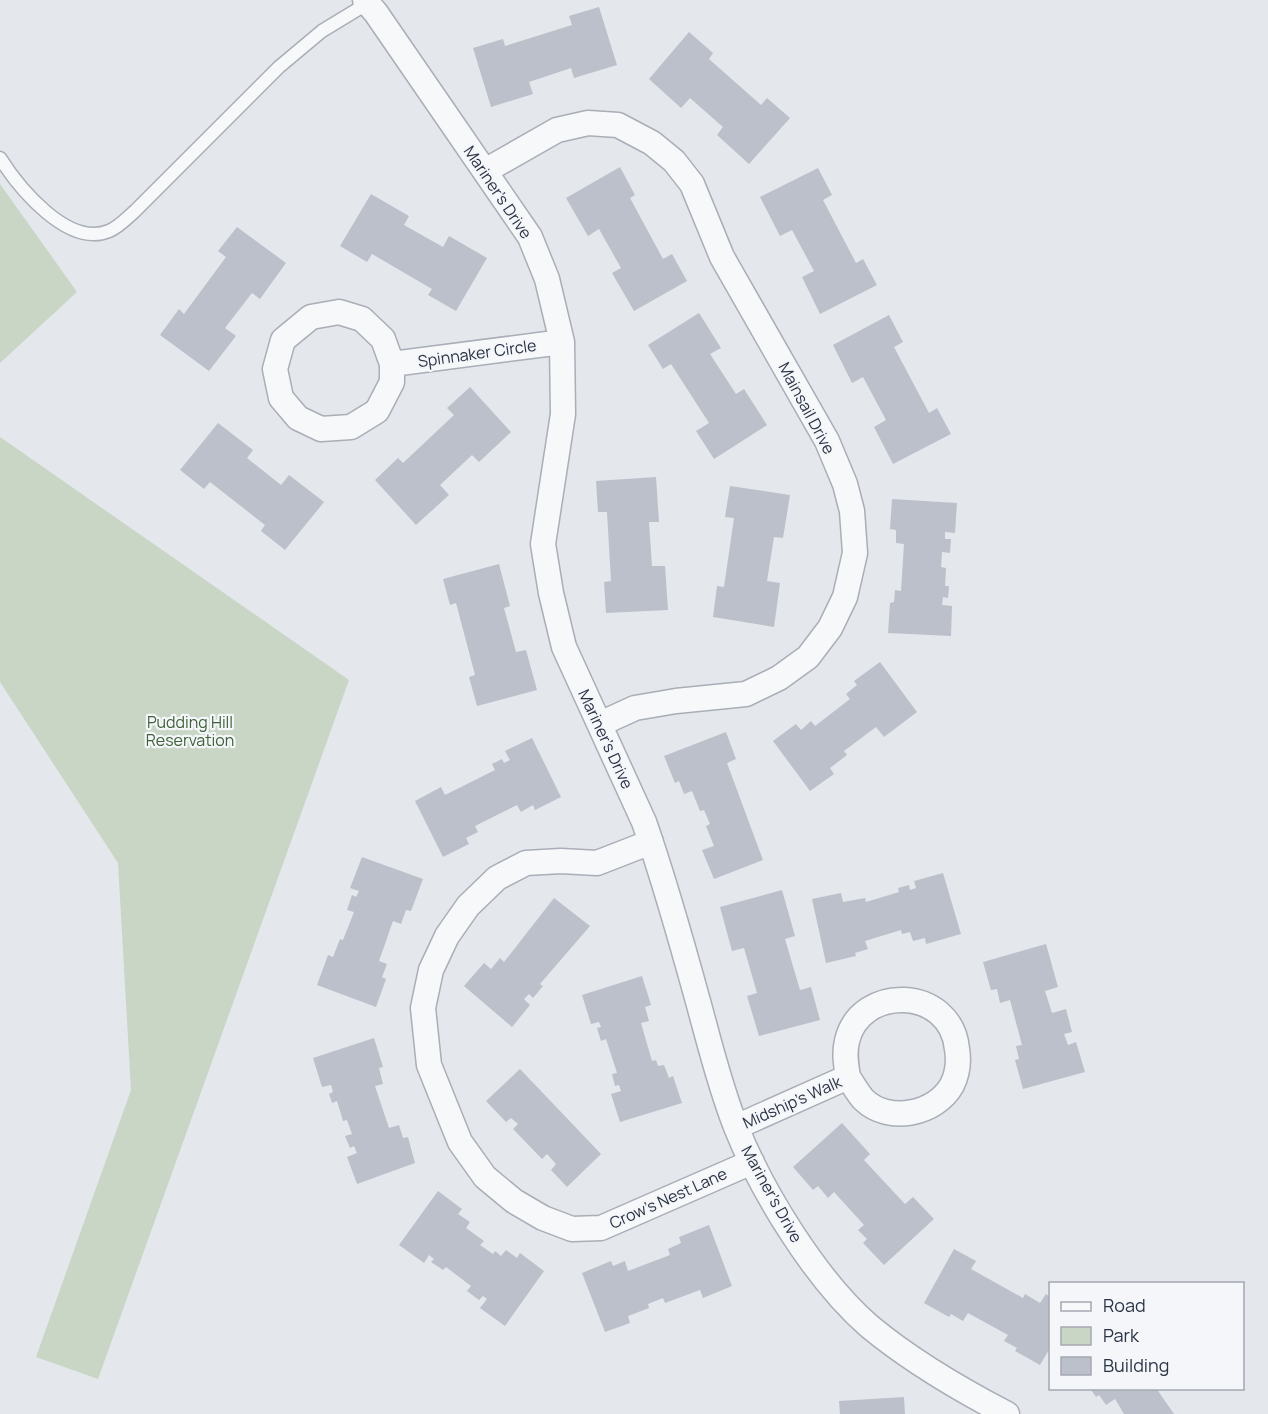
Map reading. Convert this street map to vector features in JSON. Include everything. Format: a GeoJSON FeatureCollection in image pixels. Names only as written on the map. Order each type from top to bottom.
{"type":"FeatureCollection","features":[{"type":"Feature","properties":{"kind":"street","name":"Mariner's Drive"},"geometry":{"type":"LineString","coordinates":[[367,2],[530,237],[547,279],[561,342],[563,414],[543,544],[551,593],[564,647],[644,822],[668,890],[717,1070],[736,1127],[752,1162],[792,1234],[830,1285],[868,1324],[914,1361],[1003,1413]]}},
{"type":"Feature","properties":{"kind":"street","name":"Mainsail Drive"},"geometry":{"type":"LineString","coordinates":[[484,171],[557,130],[588,123],[618,125],[652,143],[674,161],[693,184],[722,257],[828,441],[852,511],[855,553],[845,597],[830,628],[808,657],[779,678],[746,694],[675,701],[635,708],[600,724]]}},
{"type":"Feature","properties":{"kind":"street"},"geometry":{"type":"LineString","coordinates":[[339,312],[362,319],[383,339],[392,364],[392,382],[377,411],[351,427],[321,429],[298,418],[281,398],[275,369],[283,340],[311,316],[339,312]]}},
{"type":"Feature","properties":{"kind":"street","name":"Spinnaker Circle"},"geometry":{"type":"LineString","coordinates":[[392,364],[561,342]]}},
{"type":"Feature","properties":{"kind":"street","name":"Crow's Nest Lane"},"geometry":{"type":"LineString","coordinates":[[651,842],[597,862],[526,863],[497,878],[468,906],[447,936],[431,970],[423,1008],[429,1065],[460,1142],[485,1178],[514,1201],[543,1218],[572,1229],[601,1228],[752,1162]]}},
{"type":"Feature","properties":{"kind":"street","name":"Midship's Walk"},"geometry":{"type":"LineString","coordinates":[[900,999],[926,1004],[946,1019],[956,1037],[959,1063],[952,1084],[943,1096],[925,1109],[902,1114],[881,1110],[865,1100],[848,1077],[845,1060],[847,1040],[856,1022],[876,1005],[900,999]]}},
{"type":"Feature","properties":{"kind":"street","name":"Midship's Walk"},"geometry":{"type":"LineString","coordinates":[[736,1127],[848,1077]]}},
{"type":"Feature","properties":{"kind":"lane"},"geometry":{"type":"LineString","coordinates":[[0,158],[34,203],[52,217],[90,234],[107,232],[135,212],[279,67],[321,31],[367,2]]}},
{"type":"Feature","properties":{"kind":"green space"},"geometry":{"type":"Polygon","coordinates":[[[0,184],[77,292],[0,363],[0,184]]]}},
{"type":"Feature","properties":{"kind":"green space","name":"Pudding Hill Reservation"},"geometry":{"type":"Polygon","coordinates":[[[0,437],[349,680],[98,1379],[36,1357],[131,1090],[118,863],[0,682],[0,437]]]}},
{"type":"Feature","properties":{"kind":"building"},"geometry":{"type":"Polygon","coordinates":[[[599,7],[617,65],[574,78],[571,68],[529,82],[533,94],[491,107],[473,48],[503,39],[505,46],[572,25],[569,16],[599,7]]]}},
{"type":"Feature","properties":{"kind":"building"},"geometry":{"type":"Polygon","coordinates":[[[689,32],[713,53],[709,59],[761,105],[767,98],[790,118],[749,164],[717,135],[723,127],[690,98],[681,108],[649,79],[689,32]]]}},
{"type":"Feature","properties":{"kind":"building"},"geometry":{"type":"Polygon","coordinates":[[[620,167],[635,195],[630,198],[663,259],[672,254],[687,281],[634,311],[612,273],[621,268],[599,229],[588,236],[566,198],[620,167]]]}},
{"type":"Feature","properties":{"kind":"building"},"geometry":{"type":"Polygon","coordinates":[[[818,168],[832,195],[823,200],[856,263],[863,259],[877,285],[820,314],[802,277],[814,271],[792,230],[780,236],[760,197],[818,168]]]}},
{"type":"Feature","properties":{"kind":"building"},"geometry":{"type":"Polygon","coordinates":[[[371,194],[409,216],[404,225],[443,247],[449,236],[487,258],[456,311],[428,295],[432,289],[372,254],[367,262],[340,246],[371,194]]]}},
{"type":"Feature","properties":{"kind":"building"},"geometry":{"type":"Polygon","coordinates":[[[237,227],[286,263],[260,299],[252,293],[225,328],[236,336],[209,371],[160,335],[179,309],[184,314],[226,257],[218,251],[237,227]]]}},
{"type":"Feature","properties":{"kind":"building"},"geometry":{"type":"Polygon","coordinates":[[[699,313],[721,348],[710,354],[736,394],[744,389],[767,425],[714,459],[696,431],[709,423],[671,364],[663,369],[648,345],[699,313]]]}},
{"type":"Feature","properties":{"kind":"building"},"geometry":{"type":"Polygon","coordinates":[[[889,315],[903,342],[894,347],[929,413],[937,408],[951,434],[893,464],[874,427],[886,420],[863,377],[852,383],[833,345],[889,315]]]}},
{"type":"Feature","properties":{"kind":"building"},"geometry":{"type":"Polygon","coordinates":[[[470,387],[511,432],[479,462],[472,455],[440,485],[449,495],[416,525],[375,480],[398,458],[403,463],[454,415],[447,408],[470,387]]]}},
{"type":"Feature","properties":{"kind":"building"},"geometry":{"type":"Polygon","coordinates":[[[218,423],[253,450],[247,458],[281,485],[289,475],[324,502],[285,550],[261,531],[265,525],[210,482],[204,489],[180,470],[218,423]]]}},
{"type":"Feature","properties":{"kind":"building"},"geometry":{"type":"Polygon","coordinates":[[[656,477],[659,522],[649,522],[652,566],[665,566],[668,610],[606,613],[604,582],[611,581],[607,512],[598,512],[596,481],[656,477]]]}},
{"type":"Feature","properties":{"kind":"building"},"geometry":{"type":"Polygon","coordinates":[[[730,486],[790,495],[783,538],[774,537],[767,581],[780,583],[774,627],[713,617],[717,586],[724,587],[734,518],[725,517],[730,486]]]}},
{"type":"Feature","properties":{"kind":"building"},"geometry":{"type":"Polygon","coordinates":[[[892,499],[957,503],[955,533],[945,532],[945,539],[951,539],[950,553],[942,552],[941,567],[946,568],[945,586],[949,586],[948,598],[943,597],[942,605],[952,606],[951,636],[888,633],[890,603],[894,602],[895,590],[901,591],[904,544],[896,543],[896,530],[890,529],[892,499]]]}},
{"type":"Feature","properties":{"kind":"building"},"geometry":{"type":"Polygon","coordinates":[[[499,564],[510,606],[504,608],[516,652],[526,650],[537,690],[477,706],[469,677],[475,675],[456,603],[450,605],[443,579],[499,564]]]}},
{"type":"Feature","properties":{"kind":"building"},"geometry":{"type":"Polygon","coordinates":[[[880,662],[917,712],[884,737],[876,727],[844,751],[847,755],[830,768],[834,774],[810,791],[773,741],[796,724],[801,730],[811,721],[815,726],[850,699],[846,694],[857,685],[854,681],[880,662]]]}},
{"type":"Feature","properties":{"kind":"building"},"geometry":{"type":"Polygon","coordinates":[[[726,732],[736,759],[727,763],[763,860],[714,879],[702,850],[714,846],[706,826],[710,824],[704,810],[700,811],[692,791],[684,794],[679,781],[675,783],[664,756],[726,732]]]}},
{"type":"Feature","properties":{"kind":"building"},"geometry":{"type":"Polygon","coordinates":[[[532,738],[561,797],[535,810],[533,805],[521,812],[517,805],[475,826],[478,832],[466,838],[469,844],[443,857],[415,801],[441,787],[445,795],[495,770],[492,764],[502,759],[504,763],[510,760],[505,751],[532,738]]]}},
{"type":"Feature","properties":{"kind":"building"},"geometry":{"type":"Polygon","coordinates":[[[362,857],[423,879],[411,911],[406,910],[401,924],[393,921],[379,961],[387,964],[382,977],[386,979],[376,1007],[317,985],[328,955],[333,957],[340,939],[343,940],[354,912],[347,910],[352,895],[356,897],[359,891],[350,888],[362,857]]]}},
{"type":"Feature","properties":{"kind":"building"},"geometry":{"type":"Polygon","coordinates":[[[943,873],[961,934],[926,944],[925,938],[913,941],[910,932],[902,934],[901,930],[865,941],[868,949],[855,953],[856,956],[826,963],[812,899],[841,893],[843,902],[865,898],[866,902],[899,892],[898,888],[909,885],[910,890],[916,888],[914,881],[943,873]]]}},
{"type":"Feature","properties":{"kind":"building"},"geometry":{"type":"Polygon","coordinates":[[[782,890],[795,936],[785,939],[800,990],[811,987],[820,1020],[759,1036],[747,996],[757,993],[744,948],[732,951],[720,907],[782,890]]]}},
{"type":"Feature","properties":{"kind":"building"},"geometry":{"type":"Polygon","coordinates":[[[554,898],[590,926],[540,984],[543,986],[533,998],[529,994],[524,999],[530,1005],[512,1027],[464,986],[484,963],[491,969],[500,958],[504,962],[554,898]]]}},
{"type":"Feature","properties":{"kind":"building"},"geometry":{"type":"Polygon","coordinates":[[[1046,944],[1058,987],[1045,991],[1052,1013],[1066,1009],[1072,1032],[1064,1034],[1068,1045],[1076,1042],[1085,1072],[1023,1089],[1015,1060],[1019,1059],[1016,1046],[1022,1045],[1010,1000],[1000,1003],[997,989],[991,990],[983,962],[1046,944]]]}},
{"type":"Feature","properties":{"kind":"building"},"geometry":{"type":"Polygon","coordinates":[[[642,976],[651,1005],[645,1007],[649,1021],[641,1023],[652,1061],[656,1060],[658,1066],[664,1065],[669,1078],[673,1076],[682,1103],[620,1122],[611,1094],[621,1091],[619,1085],[615,1086],[612,1074],[617,1073],[606,1039],[601,1041],[597,1028],[601,1027],[599,1022],[591,1024],[582,995],[642,976]]]}},
{"type":"Feature","properties":{"kind":"building"},"geometry":{"type":"Polygon","coordinates":[[[374,1038],[383,1067],[379,1068],[383,1084],[375,1086],[389,1128],[399,1125],[403,1138],[408,1137],[415,1163],[357,1184],[347,1157],[357,1153],[354,1146],[350,1148],[345,1136],[352,1134],[347,1120],[343,1121],[337,1101],[332,1103],[329,1094],[333,1092],[331,1085],[322,1087],[313,1058],[374,1038]]]}},
{"type":"Feature","properties":{"kind":"building"},"geometry":{"type":"Polygon","coordinates":[[[520,1069],[601,1154],[567,1187],[551,1170],[556,1164],[547,1154],[542,1159],[513,1129],[518,1124],[511,1118],[506,1122],[486,1101],[520,1069]]]}},
{"type":"Feature","properties":{"kind":"building"},"geometry":{"type":"Polygon","coordinates":[[[842,1123],[870,1154],[864,1160],[905,1204],[913,1197],[934,1219],[884,1265],[863,1243],[867,1239],[858,1230],[864,1225],[834,1192],[828,1198],[818,1186],[813,1190],[793,1167],[842,1123]]]}},
{"type":"Feature","properties":{"kind":"building"},"geometry":{"type":"Polygon","coordinates":[[[438,1191],[462,1209],[458,1214],[470,1222],[466,1228],[484,1241],[480,1245],[493,1254],[495,1251],[501,1256],[506,1250],[517,1258],[520,1253],[544,1271],[505,1326],[480,1308],[487,1299],[483,1296],[479,1300],[467,1291],[471,1286],[446,1267],[443,1270],[431,1262],[434,1259],[429,1255],[424,1263],[399,1245],[438,1191]]]}},
{"type":"Feature","properties":{"kind":"building"},"geometry":{"type":"Polygon","coordinates":[[[709,1225],[732,1286],[703,1298],[700,1290],[665,1303],[663,1298],[648,1304],[649,1308],[628,1316],[630,1323],[605,1332],[582,1273],[611,1261],[613,1266],[625,1261],[628,1271],[670,1255],[668,1249],[681,1243],[679,1237],[709,1225]]]}},
{"type":"Feature","properties":{"kind":"building"},"geometry":{"type":"Polygon","coordinates":[[[954,1249],[976,1261],[971,1269],[1023,1298],[1025,1294],[1040,1303],[1046,1294],[1049,1296],[1049,1350],[1040,1365],[1015,1351],[1017,1348],[1004,1341],[1008,1335],[968,1313],[963,1321],[951,1314],[949,1317],[924,1303],[954,1249]]]}},
{"type":"Feature","properties":{"kind":"building"},"geometry":{"type":"Polygon","coordinates":[[[1091,1390],[1157,1390],[1174,1414],[1124,1414],[1115,1399],[1106,1405],[1099,1395],[1096,1397],[1091,1390]]]}},
{"type":"Feature","properties":{"kind":"building"},"geometry":{"type":"Polygon","coordinates":[[[904,1397],[905,1414],[840,1414],[839,1401],[904,1397]]]}}]}
